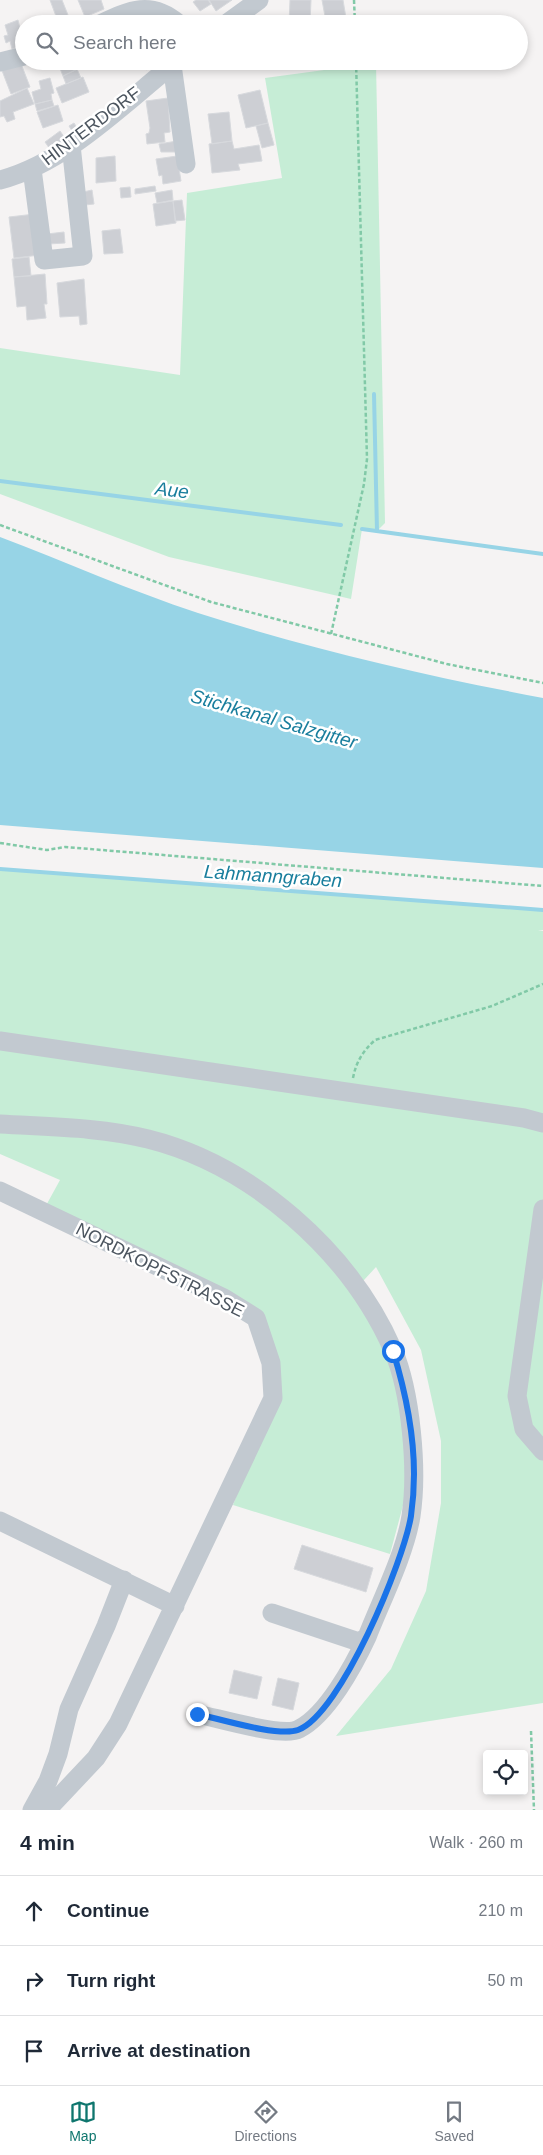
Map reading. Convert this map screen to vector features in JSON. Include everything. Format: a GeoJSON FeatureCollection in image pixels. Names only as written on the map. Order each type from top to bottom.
{"type":"FeatureCollection","features":[{"type":"Feature","properties":{"kind":"street"},"geometry":{"type":"LineString","coordinates":[[238,15],[258,0]]}},
{"type":"Feature","properties":{"kind":"street"},"geometry":{"type":"LineString","coordinates":[[119,15],[141,9],[162,12],[166,15]]}},
{"type":"Feature","properties":{"kind":"street"},"geometry":{"type":"LineString","coordinates":[[0,62],[15,58]]}},
{"type":"Feature","properties":{"kind":"street","name":"HINTERDORF"},"geometry":{"type":"LineString","coordinates":[[0,180],[47,162],[165,70]]}},
{"type":"Feature","properties":{"kind":"street"},"geometry":{"type":"LineString","coordinates":[[175,70],[186,164]]}},
{"type":"Feature","properties":{"kind":"street"},"geometry":{"type":"LineString","coordinates":[[32,169],[44,260],[83,256],[71,145]]}},
{"type":"Feature","properties":{"kind":"street"},"geometry":{"type":"LineString","coordinates":[[0,1041],[351,1091],[543,1122]]}},
{"type":"Feature","properties":{"kind":"street"},"geometry":{"type":"LineString","coordinates":[[524,1118],[539,1130],[543,1139]]}},
{"type":"Feature","properties":{"kind":"street"},"geometry":{"type":"LineString","coordinates":[[0,1124],[119,1134],[149,1139],[198,1156],[252,1186],[302,1225],[338,1261],[359,1289],[393,1351],[403,1385],[411,1429],[414,1474],[411,1517],[400,1552],[355,1664],[339,1688],[316,1715],[299,1730],[278,1732],[197,1714]]}},
{"type":"Feature","properties":{"kind":"street","name":"NORDKOPFSTRASSE"},"geometry":{"type":"LineString","coordinates":[[0,1191],[224,1298],[256,1318],[271,1363],[272,1398],[175,1606],[114,1731],[96,1758],[47,1810]]}},
{"type":"Feature","properties":{"kind":"street"},"geometry":{"type":"LineString","coordinates":[[543,1209],[517,1396],[524,1429],[543,1450]]}},
{"type":"Feature","properties":{"kind":"street"},"geometry":{"type":"LineString","coordinates":[[0,1521],[175,1606]]}},
{"type":"Feature","properties":{"kind":"street"},"geometry":{"type":"LineString","coordinates":[[32,1810],[48,1781],[58,1754],[69,1708],[106,1626],[124,1580]]}},
{"type":"Feature","properties":{"kind":"street"},"geometry":{"type":"LineString","coordinates":[[272,1613],[359,1642],[367,1637]]}},
{"type":"Feature","properties":{"kind":"path"},"geometry":{"type":"LineString","coordinates":[[354,0],[355,15]]}},
{"type":"Feature","properties":{"kind":"path"},"geometry":{"type":"LineString","coordinates":[[331,634],[364,484],[367,459],[356,70]]}},
{"type":"Feature","properties":{"kind":"path"},"geometry":{"type":"LineString","coordinates":[[0,525],[211,602],[446,664],[543,683]]}},
{"type":"Feature","properties":{"kind":"path"},"geometry":{"type":"LineString","coordinates":[[0,843],[47,850],[65,847],[543,886]]}},
{"type":"Feature","properties":{"kind":"path"},"geometry":{"type":"LineString","coordinates":[[351,1091],[355,1067],[364,1050],[375,1040],[492,1006],[543,984]]}},
{"type":"Feature","properties":{"kind":"path"},"geometry":{"type":"LineString","coordinates":[[531,1731],[534,1810]]}},
{"type":"Feature","properties":{"kind":"green space"},"geometry":{"type":"Polygon","coordinates":[[[324,70],[376,70],[385,523],[377,531],[362,529],[351,599],[169,557],[0,494],[0,348],[180,375],[187,193],[282,178],[265,78],[324,70]]]}},
{"type":"Feature","properties":{"kind":"green space"},"geometry":{"type":"Polygon","coordinates":[[[0,869],[543,910],[543,930],[538,931],[543,931],[543,1703],[336,1736],[391,1669],[426,1591],[441,1503],[441,1441],[421,1350],[376,1267],[353,1292],[386,1351],[398,1395],[405,1439],[405,1498],[390,1554],[233,1505],[273,1398],[256,1318],[43,1211],[60,1180],[0,1154],[0,869]]]}},
{"type":"Feature","properties":{"kind":"water","name":"Stichkanal Salzgitter"},"geometry":{"type":"Polygon","coordinates":[[[0,537],[148,595],[240,626],[369,661],[543,698],[543,868],[0,825],[0,537]]]}},
{"type":"Feature","properties":{"kind":"building"},"geometry":{"type":"Polygon","coordinates":[[[50,0],[62,0],[68,15],[56,15],[50,0]]]}},
{"type":"Feature","properties":{"kind":"building"},"geometry":{"type":"Polygon","coordinates":[[[78,0],[101,0],[104,9],[90,15],[84,15],[78,0]]]}},
{"type":"Feature","properties":{"kind":"building"},"geometry":{"type":"Polygon","coordinates":[[[196,0],[208,0],[211,4],[200,11],[193,2],[196,0]]]}},
{"type":"Feature","properties":{"kind":"building"},"geometry":{"type":"Polygon","coordinates":[[[209,0],[232,0],[216,11],[209,0]]]}},
{"type":"Feature","properties":{"kind":"building"},"geometry":{"type":"Polygon","coordinates":[[[290,0],[311,0],[310,15],[289,15],[290,0]]]}},
{"type":"Feature","properties":{"kind":"building"},"geometry":{"type":"Polygon","coordinates":[[[322,0],[343,0],[346,15],[325,15],[322,0]]]}},
{"type":"Feature","properties":{"kind":"building"},"geometry":{"type":"Polygon","coordinates":[[[15,21],[15,48],[12,49],[10,41],[6,43],[4,36],[8,35],[5,25],[15,21]]]}},
{"type":"Feature","properties":{"kind":"building"},"geometry":{"type":"Polygon","coordinates":[[[15,63],[15,70],[23,70],[30,87],[11,94],[1,68],[15,63]]]}},
{"type":"Feature","properties":{"kind":"building"},"geometry":{"type":"Polygon","coordinates":[[[61,70],[76,70],[63,76],[61,70]]]}},
{"type":"Feature","properties":{"kind":"building"},"geometry":{"type":"Polygon","coordinates":[[[77,70],[81,78],[66,84],[63,76],[77,70]]]}},
{"type":"Feature","properties":{"kind":"building"},"geometry":{"type":"Polygon","coordinates":[[[83,77],[89,92],[62,103],[56,88],[83,77]]]}},
{"type":"Feature","properties":{"kind":"building"},"geometry":{"type":"Polygon","coordinates":[[[50,78],[54,93],[51,94],[52,100],[35,104],[32,92],[41,89],[39,81],[50,78]]]}},
{"type":"Feature","properties":{"kind":"building"},"geometry":{"type":"Polygon","coordinates":[[[27,88],[34,104],[13,112],[15,119],[7,122],[4,116],[0,117],[0,101],[27,88]]]}},
{"type":"Feature","properties":{"kind":"building"},"geometry":{"type":"Polygon","coordinates":[[[260,90],[268,123],[246,128],[238,95],[260,90]]]}},
{"type":"Feature","properties":{"kind":"building"},"geometry":{"type":"Polygon","coordinates":[[[168,98],[170,132],[164,133],[165,142],[147,144],[146,134],[149,133],[150,128],[146,101],[168,98]]]}},
{"type":"Feature","properties":{"kind":"building"},"geometry":{"type":"Polygon","coordinates":[[[52,100],[54,106],[37,111],[35,104],[52,100]]]}},
{"type":"Feature","properties":{"kind":"building"},"geometry":{"type":"Polygon","coordinates":[[[58,105],[63,121],[43,128],[37,112],[58,105]]]}},
{"type":"Feature","properties":{"kind":"building"},"geometry":{"type":"Polygon","coordinates":[[[229,112],[232,141],[212,144],[208,114],[229,112]]]}},
{"type":"Feature","properties":{"kind":"building"},"geometry":{"type":"Polygon","coordinates":[[[74,123],[79,131],[74,134],[69,126],[74,123]]]}},
{"type":"Feature","properties":{"kind":"building"},"geometry":{"type":"Polygon","coordinates":[[[268,123],[274,145],[262,148],[256,126],[268,123]]]}},
{"type":"Feature","properties":{"kind":"building"},"geometry":{"type":"Polygon","coordinates":[[[60,131],[67,141],[52,152],[45,142],[60,131]]]}},
{"type":"Feature","properties":{"kind":"building"},"geometry":{"type":"Polygon","coordinates":[[[177,141],[179,152],[161,152],[159,144],[177,141]]]}},
{"type":"Feature","properties":{"kind":"building"},"geometry":{"type":"Polygon","coordinates":[[[232,141],[234,149],[259,145],[262,161],[238,164],[240,170],[212,173],[209,144],[232,141]]]}},
{"type":"Feature","properties":{"kind":"building"},"geometry":{"type":"Polygon","coordinates":[[[115,156],[116,181],[96,183],[96,158],[115,156]]]}},
{"type":"Feature","properties":{"kind":"building"},"geometry":{"type":"Polygon","coordinates":[[[177,156],[181,181],[163,184],[162,175],[159,176],[156,159],[177,156]]]}},
{"type":"Feature","properties":{"kind":"building"},"geometry":{"type":"Polygon","coordinates":[[[155,186],[156,191],[135,194],[135,189],[155,186]]]}},
{"type":"Feature","properties":{"kind":"building"},"geometry":{"type":"Polygon","coordinates":[[[130,187],[131,197],[121,198],[120,188],[130,187]]]}},
{"type":"Feature","properties":{"kind":"building"},"geometry":{"type":"Polygon","coordinates":[[[92,190],[94,204],[85,205],[83,192],[92,190]]]}},
{"type":"Feature","properties":{"kind":"building"},"geometry":{"type":"Polygon","coordinates":[[[172,190],[173,200],[157,203],[155,193],[172,190]]]}},
{"type":"Feature","properties":{"kind":"building"},"geometry":{"type":"Polygon","coordinates":[[[182,200],[185,220],[175,221],[173,201],[182,200]]]}},
{"type":"Feature","properties":{"kind":"building"},"geometry":{"type":"Polygon","coordinates":[[[173,201],[176,223],[156,226],[153,204],[173,201]]]}},
{"type":"Feature","properties":{"kind":"building"},"geometry":{"type":"Polygon","coordinates":[[[35,214],[40,255],[14,258],[9,217],[35,214]]]}},
{"type":"Feature","properties":{"kind":"building"},"geometry":{"type":"Polygon","coordinates":[[[120,229],[123,253],[104,254],[102,231],[120,229]]]}},
{"type":"Feature","properties":{"kind":"building"},"geometry":{"type":"Polygon","coordinates":[[[64,232],[65,243],[48,244],[47,234],[64,232]]]}},
{"type":"Feature","properties":{"kind":"building"},"geometry":{"type":"Polygon","coordinates":[[[29,257],[31,276],[14,277],[12,259],[29,257]]]}},
{"type":"Feature","properties":{"kind":"building"},"geometry":{"type":"Polygon","coordinates":[[[45,274],[47,304],[44,304],[46,318],[27,320],[26,306],[17,307],[14,277],[45,274]]]}},
{"type":"Feature","properties":{"kind":"building"},"geometry":{"type":"Polygon","coordinates":[[[84,279],[87,324],[80,325],[79,316],[60,317],[57,283],[84,279]]]}},
{"type":"Feature","properties":{"kind":"building"},"geometry":{"type":"Polygon","coordinates":[[[302,1545],[373,1568],[366,1592],[294,1569],[302,1545]]]}},
{"type":"Feature","properties":{"kind":"building"},"geometry":{"type":"Polygon","coordinates":[[[234,1670],[262,1677],[257,1699],[229,1693],[234,1670]]]}},
{"type":"Feature","properties":{"kind":"building"},"geometry":{"type":"Polygon","coordinates":[[[278,1678],[299,1683],[293,1710],[272,1705],[278,1678]]]}},
{"type":"Feature","properties":{"kind":"waterway"},"geometry":{"type":"LineString","coordinates":[[374,394],[377,531]]}},
{"type":"Feature","properties":{"kind":"waterway","name":"Aue"},"geometry":{"type":"LineString","coordinates":[[0,481],[341,525]]}},
{"type":"Feature","properties":{"kind":"waterway","name":"Aue"},"geometry":{"type":"LineString","coordinates":[[362,529],[543,554]]}},
{"type":"Feature","properties":{"kind":"waterway","name":"Lahmanngraben"},"geometry":{"type":"LineString","coordinates":[[0,869],[543,910]]}},
{"type":"Feature","properties":{"kind":"route"},"geometry":{"type":"LineString","coordinates":[[197,1714],[278,1732],[299,1730],[316,1715],[339,1688],[355,1664],[400,1552],[411,1517],[414,1474],[411,1429],[403,1385],[393,1351]]}}]}
